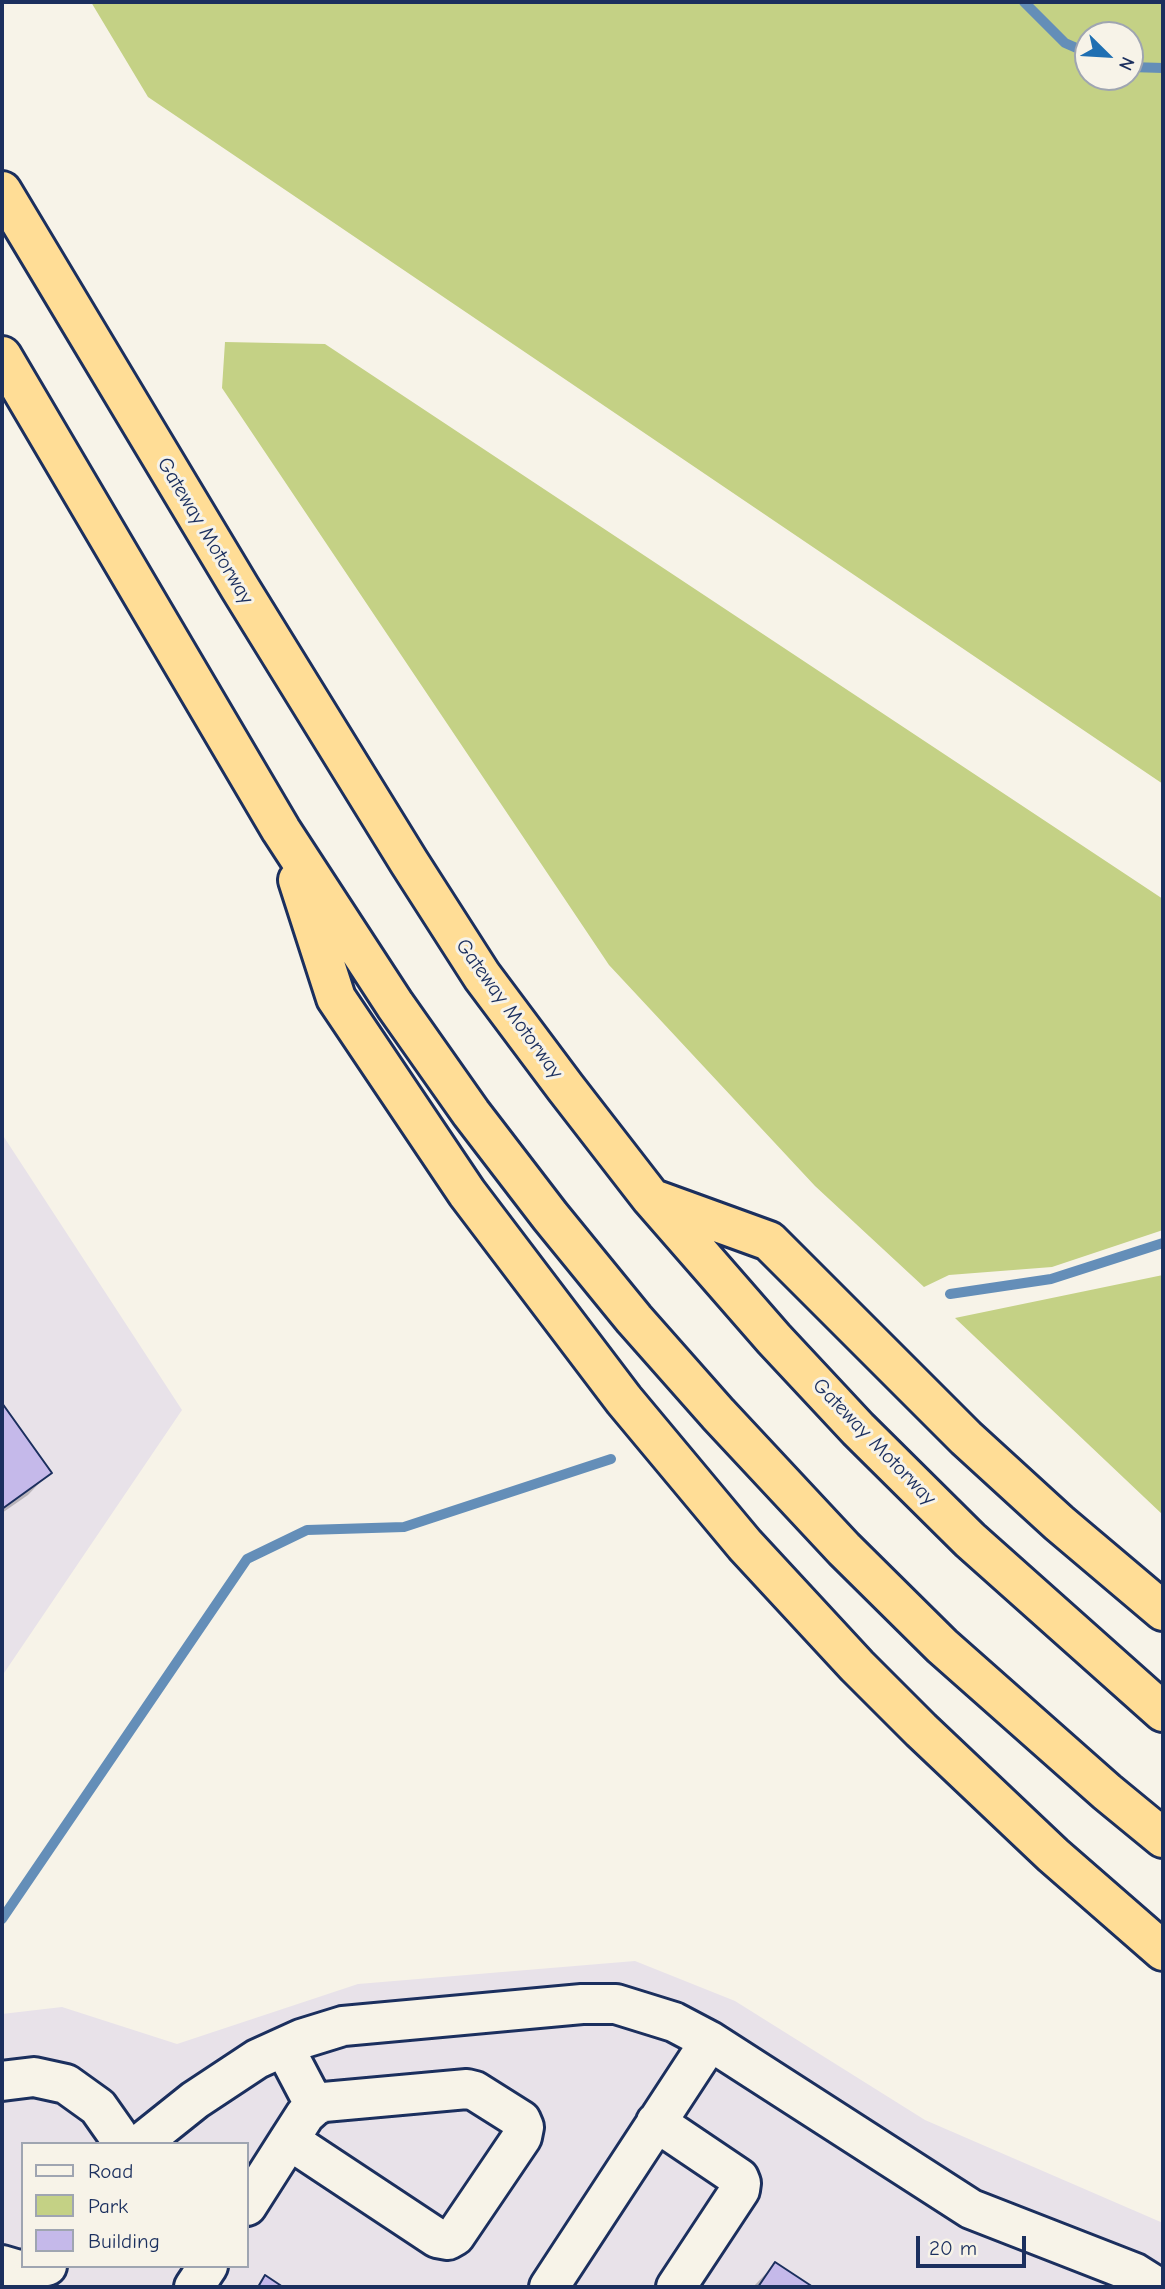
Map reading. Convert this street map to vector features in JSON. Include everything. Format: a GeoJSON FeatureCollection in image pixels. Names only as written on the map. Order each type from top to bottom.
{"type":"FeatureCollection","features":[{"type":"Feature","properties":{"kind":"highway","name":"Gateway Motorway"},"geometry":{"type":"LineString","coordinates":[[2,191],[416,874],[482,976],[651,1198],[774,1339],[858,1429],[970,1540],[1163,1712]]}},
{"type":"Feature","properties":{"kind":"highway"},"geometry":{"type":"LineString","coordinates":[[2,356],[281,830],[395,1005],[471,1113],[550,1216],[642,1328],[844,1549],[932,1636],[1107,1792],[1163,1838]]}},
{"type":"Feature","properties":{"kind":"highway"},"geometry":{"type":"LineString","coordinates":[[281,830],[336,998],[467,1193],[624,1400],[746,1545],[866,1675],[1052,1855],[1163,1951]]}},
{"type":"Feature","properties":{"kind":"highway"},"geometry":{"type":"LineString","coordinates":[[651,1198],[769,1241],[966,1437],[1059,1523],[1163,1611]]}},
{"type":"Feature","properties":{"kind":"street"},"geometry":{"type":"LineString","coordinates":[[142,2142],[195,2100],[257,2059],[343,2026],[582,2004],[616,2004],[674,2022],[710,2041],[971,2209],[1135,2273],[1157,2287]]}},
{"type":"Feature","properties":{"kind":"street"},"geometry":{"type":"LineString","coordinates":[[549,2287],[710,2041]]}},
{"type":"Feature","properties":{"kind":"street"},"geometry":{"type":"LineString","coordinates":[[284,2047],[315,2106]]}},
{"type":"Feature","properties":{"kind":"street"},"geometry":{"type":"LineString","coordinates":[[2,2081],[34,2077],[66,2084],[98,2106],[117,2134],[119,2142]]}},
{"type":"Feature","properties":{"kind":"street"},"geometry":{"type":"LineString","coordinates":[[248,2204],[289,2140],[305,2115],[315,2106],[334,2100],[467,2089],[475,2091],[521,2120],[524,2127],[522,2137],[455,2236],[447,2240],[437,2238],[289,2140]]}},
{"type":"Feature","properties":{"kind":"street"},"geometry":{"type":"LineString","coordinates":[[656,2122],[738,2178],[741,2183],[740,2190],[676,2287]]}},
{"type":"Feature","properties":{"kind":"street"},"geometry":{"type":"LineString","coordinates":[[194,2287],[207,2268]]}},
{"type":"Feature","properties":{"kind":"shaded area"},"geometry":{"type":"Polygon","coordinates":[[[2,1134],[182,1410],[2,1676],[2,1134]]]}},
{"type":"Feature","properties":{"kind":"shaded area"},"geometry":{"type":"Polygon","coordinates":[[[635,1961],[735,2001],[925,2120],[1163,2223],[1163,2287],[2,2287],[2,2014],[62,2007],[177,2044],[358,1984],[635,1961]]]}},
{"type":"Feature","properties":{"kind":"green space"},"geometry":{"type":"Polygon","coordinates":[[[91,2],[1163,2],[1163,784],[148,97],[91,2]]]}},
{"type":"Feature","properties":{"kind":"green space"},"geometry":{"type":"Polygon","coordinates":[[[225,342],[325,344],[1163,899],[1163,1230],[1052,1267],[949,1275],[924,1287],[815,1186],[609,965],[222,388],[225,342]]]}},
{"type":"Feature","properties":{"kind":"green space"},"geometry":{"type":"Polygon","coordinates":[[[1163,1275],[1163,1515],[955,1318],[1163,1275]]]}},
{"type":"Feature","properties":{"kind":"building"},"geometry":{"type":"Polygon","coordinates":[[[2,1403],[52,1473],[2,1509],[2,1403]]]}},
{"type":"Feature","properties":{"kind":"building"},"geometry":{"type":"Polygon","coordinates":[[[775,2262],[813,2287],[758,2287],[775,2262]]]}},
{"type":"Feature","properties":{"kind":"building"},"geometry":{"type":"Polygon","coordinates":[[[265,2275],[283,2287],[258,2287],[265,2275]]]}},
{"type":"Feature","properties":{"kind":"waterway"},"geometry":{"type":"LineString","coordinates":[[1024,2],[1065,43],[1074,47]]}},
{"type":"Feature","properties":{"kind":"waterway"},"geometry":{"type":"LineString","coordinates":[[1144,67],[1163,68]]}},
{"type":"Feature","properties":{"kind":"waterway"},"geometry":{"type":"LineString","coordinates":[[950,1294],[1051,1279],[1163,1243]]}},
{"type":"Feature","properties":{"kind":"waterway"},"geometry":{"type":"LineString","coordinates":[[2,1919],[247,1559],[307,1530],[404,1527],[611,1459]]}}]}
